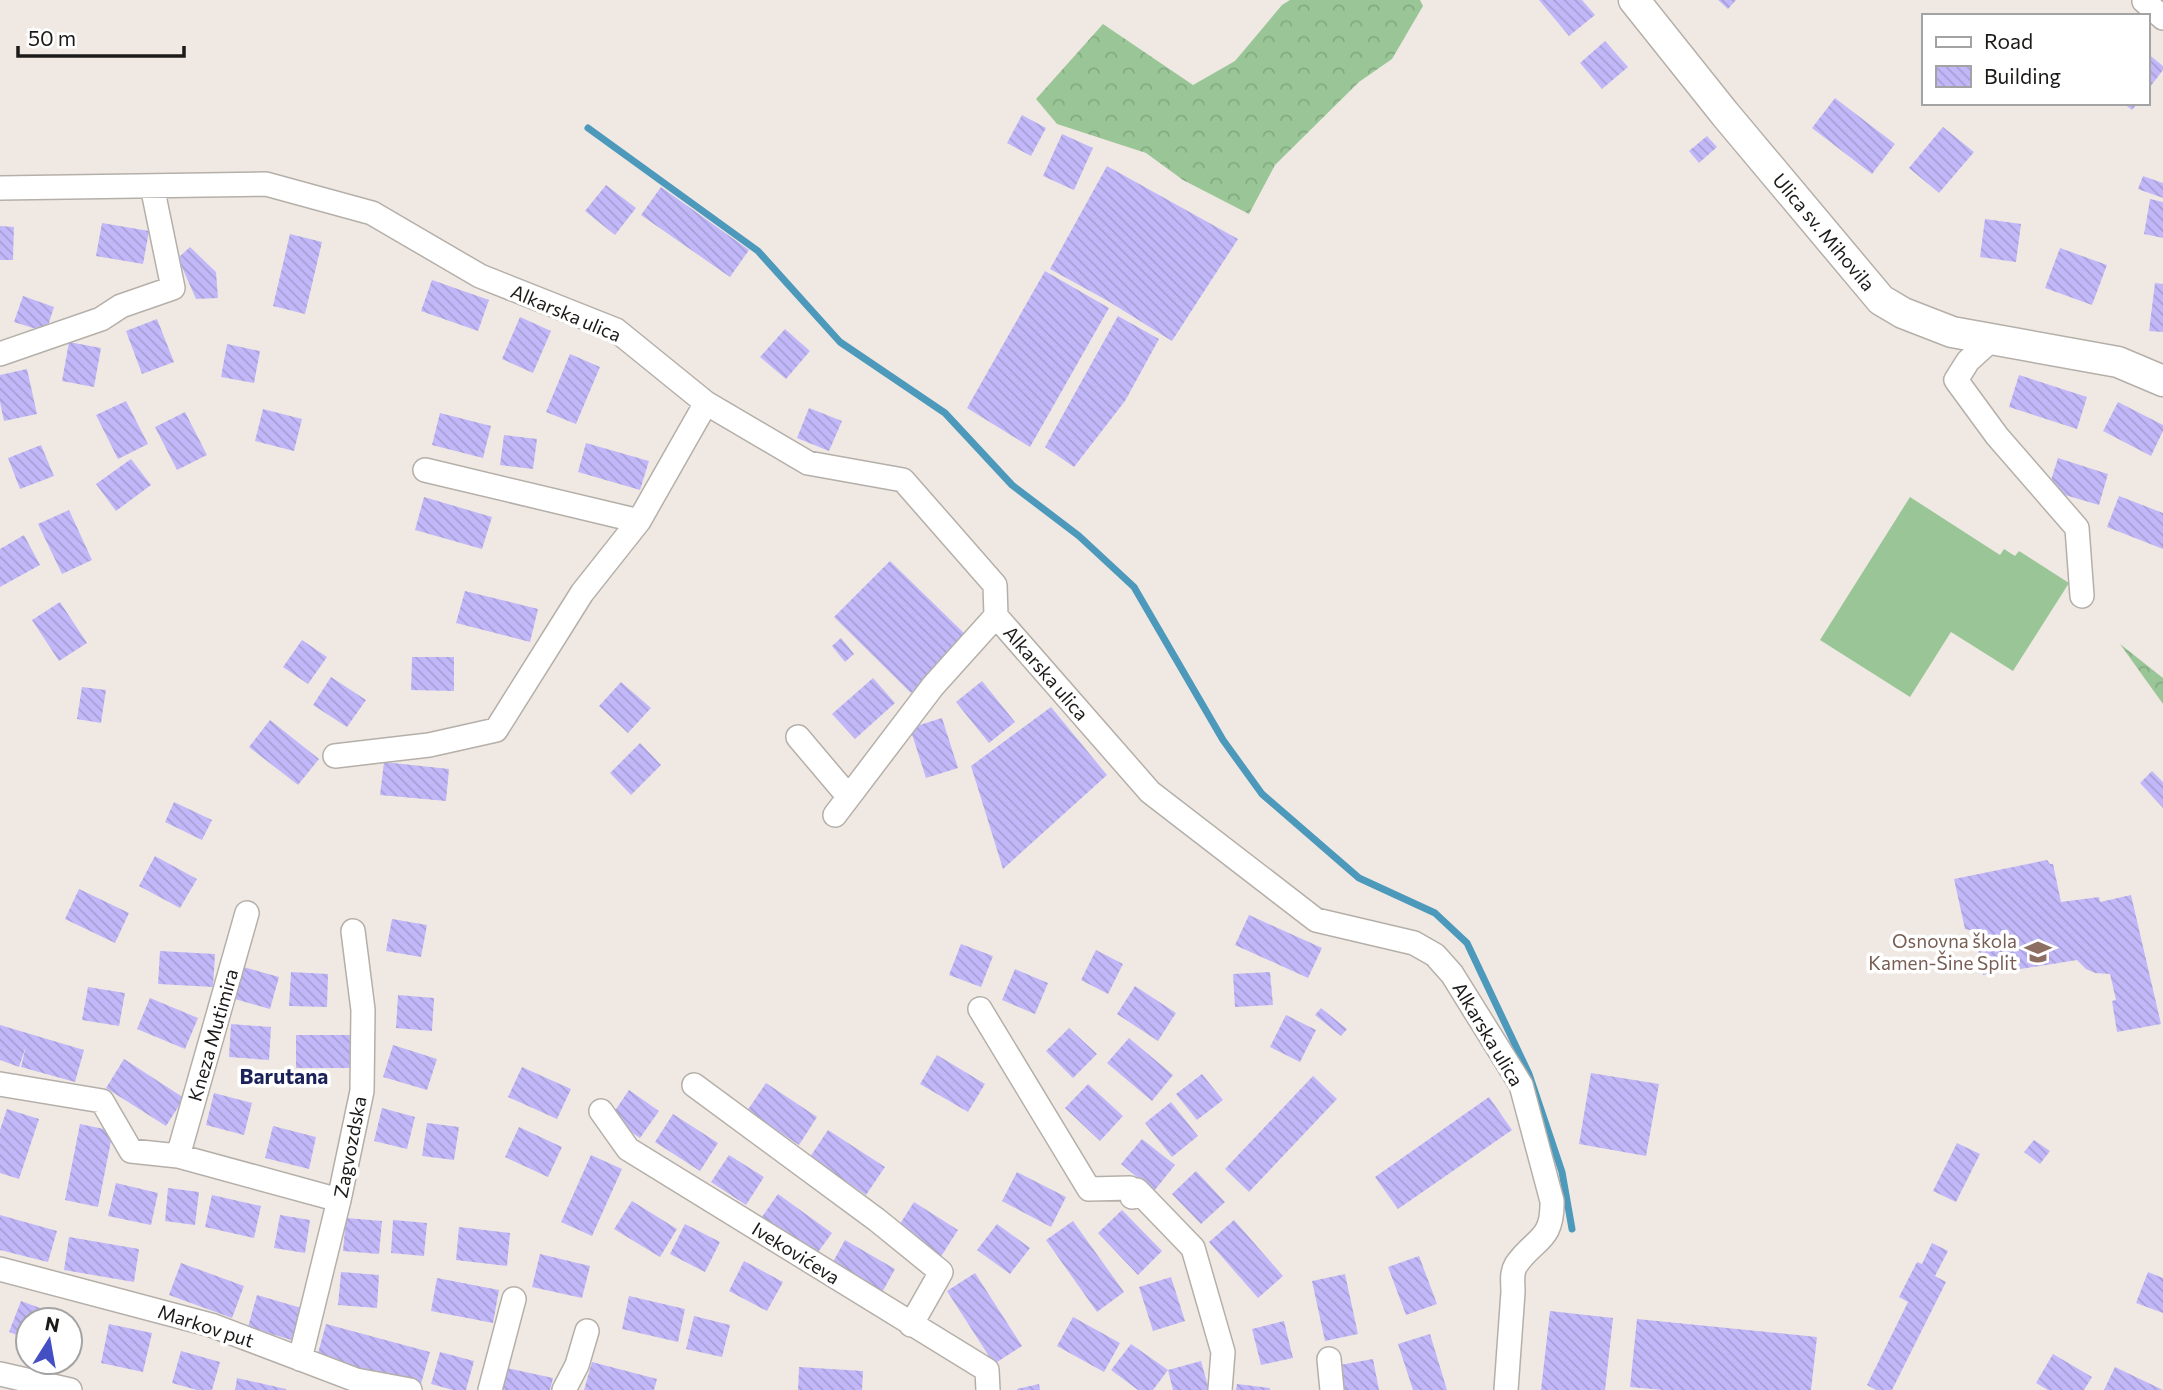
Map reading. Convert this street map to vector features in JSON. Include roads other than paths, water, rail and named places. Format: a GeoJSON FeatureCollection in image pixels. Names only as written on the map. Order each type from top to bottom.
{"type":"FeatureCollection","features":[{"type":"Feature","properties":{"kind":"street","name":"Ulica sv. Mihovila"},"geometry":{"type":"LineString","coordinates":[[1634,0],[1881,300],[1903,313],[1952,332],[2118,362],[2163,381]]}},
{"type":"Feature","properties":{"kind":"street"},"geometry":{"type":"LineString","coordinates":[[2144,1],[2163,18]]}},
{"type":"Feature","properties":{"kind":"street","name":"Alkarska ulica"},"geometry":{"type":"LineString","coordinates":[[0,188],[266,184],[372,213],[481,276],[616,330],[706,403],[808,463],[903,480],[995,585],[996,616],[1150,792],[1315,920],[1415,943],[1435,955],[1452,974],[1521,1085],[1552,1201],[1553,1218],[1546,1235],[1515,1266],[1512,1276],[1506,1390]]}},
{"type":"Feature","properties":{"kind":"street"},"geometry":{"type":"LineString","coordinates":[[0,354],[101,319],[121,306],[173,288],[152,186]]}},
{"type":"Feature","properties":{"kind":"street"},"geometry":{"type":"LineString","coordinates":[[1990,341],[1968,360],[1956,380],[1997,436],[2077,528],[2082,596]]}},
{"type":"Feature","properties":{"kind":"street"},"geometry":{"type":"LineString","coordinates":[[335,756],[429,745],[496,730],[582,593],[639,521],[706,403]]}},
{"type":"Feature","properties":{"kind":"street"},"geometry":{"type":"LineString","coordinates":[[425,470],[639,521]]}},
{"type":"Feature","properties":{"kind":"street"},"geometry":{"type":"LineString","coordinates":[[835,815],[933,686],[996,616]]}},
{"type":"Feature","properties":{"kind":"street"},"geometry":{"type":"LineString","coordinates":[[798,737],[848,796]]}},
{"type":"Feature","properties":{"kind":"street","name":"Kneza Mutimira"},"geometry":{"type":"LineString","coordinates":[[178,1156],[247,913]]}},
{"type":"Feature","properties":{"kind":"street","name":"Zagvozdska"},"geometry":{"type":"LineString","coordinates":[[300,1359],[340,1200],[362,1091],[363,1010],[353,931]]}},
{"type":"Feature","properties":{"kind":"street"},"geometry":{"type":"LineString","coordinates":[[980,1009],[1089,1189],[1130,1188],[1132,1197],[1137,1191],[1193,1248],[1223,1352],[1220,1390]]}},
{"type":"Feature","properties":{"kind":"street"},"geometry":{"type":"LineString","coordinates":[[0,1084],[102,1101],[131,1151],[178,1156],[340,1200]]}},
{"type":"Feature","properties":{"kind":"street"},"geometry":{"type":"LineString","coordinates":[[694,1085],[877,1220],[941,1272],[911,1325]]}},
{"type":"Feature","properties":{"kind":"street","name":"Ivekovićeva"},"geometry":{"type":"LineString","coordinates":[[601,1111],[628,1149],[987,1370],[988,1390]]}},
{"type":"Feature","properties":{"kind":"street","name":"Markov put"},"geometry":{"type":"LineString","coordinates":[[0,1269],[211,1325],[356,1380],[410,1390]]}},
{"type":"Feature","properties":{"kind":"street"},"geometry":{"type":"LineString","coordinates":[[490,1390],[514,1299]]}},
{"type":"Feature","properties":{"kind":"street"},"geometry":{"type":"LineString","coordinates":[[564,1390],[577,1365],[587,1331]]}},
{"type":"Feature","properties":{"kind":"street"},"geometry":{"type":"LineString","coordinates":[[1329,1359],[1332,1390]]}},
{"type":"Feature","properties":{"kind":"street"},"geometry":{"type":"LineString","coordinates":[[0,1374],[70,1390]]}},
{"type":"Feature","properties":{"kind":"waterway"},"geometry":{"type":"LineString","coordinates":[[588,128],[758,251],[840,342],[945,413],[1012,485],[1079,536],[1134,587],[1223,740],[1262,794],[1359,878],[1435,913],[1467,943],[1529,1074],[1562,1172],[1572,1229]]}},
{"type":"Feature","properties":{"kind":"place","name":"Osnovna škola Kamen-Šine Split"},"geometry":{"type":"Point","coordinates":[2038,952]}},
{"type":"Feature","properties":{"kind":"district","name":"Barutana"},"geometry":{"type":"Point","coordinates":[284,1077]}}]}
